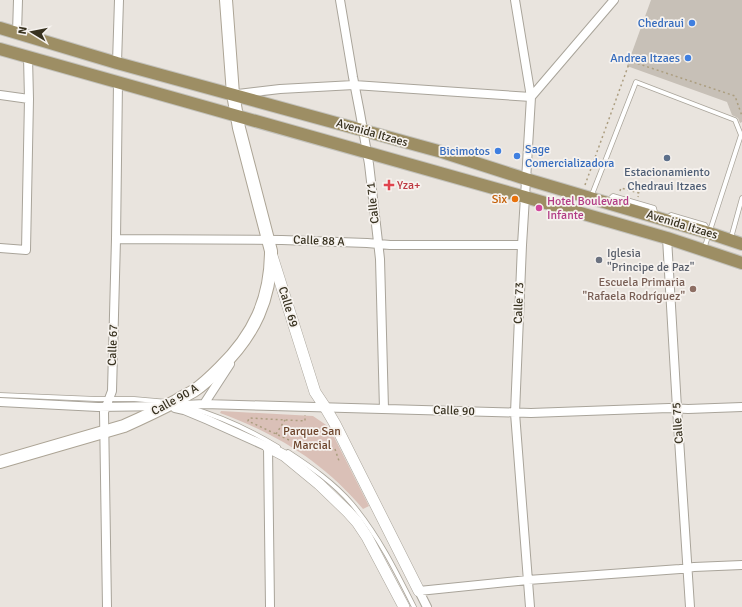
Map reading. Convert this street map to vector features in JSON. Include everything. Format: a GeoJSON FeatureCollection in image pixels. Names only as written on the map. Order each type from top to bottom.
{"type":"FeatureCollection","features":[{"type":"Feature","properties":{"kind":"main road","name":"Calle 69"},"geometry":{"type":"LineString","coordinates":[[226,0],[233,94],[241,136],[269,246]]}},
{"type":"Feature","properties":{"kind":"main road","name":"Avenida Itzaes"},"geometry":{"type":"LineString","coordinates":[[0,28],[117,63],[442,152],[526,179],[587,193],[606,202],[736,242]]}},
{"type":"Feature","properties":{"kind":"main road","name":"Avenida Itzaes"},"geometry":{"type":"LineString","coordinates":[[0,49],[525,197],[667,238],[742,263]]}},
{"type":"Feature","properties":{"kind":"main road","name":"Calle 90 A"},"geometry":{"type":"LineString","coordinates":[[0,462],[124,426],[173,405],[202,385],[227,362],[246,338],[254,324],[264,301],[271,268],[269,246]]}},
{"type":"Feature","properties":{"kind":"street"},"geometry":{"type":"LineString","coordinates":[[17,33],[18,0]]}},
{"type":"Feature","properties":{"kind":"street"},"geometry":{"type":"LineString","coordinates":[[117,63],[119,0]]}},
{"type":"Feature","properties":{"kind":"street","name":"Calle 71"},"geometry":{"type":"LineString","coordinates":[[340,0],[354,85],[364,131],[380,259],[384,409]]}},
{"type":"Feature","properties":{"kind":"street","name":"Calle 73"},"geometry":{"type":"LineString","coordinates":[[515,0],[531,97],[522,245],[515,413],[530,607]]}},
{"type":"Feature","properties":{"kind":"street"},"geometry":{"type":"LineString","coordinates":[[233,94],[280,89],[354,85],[531,97],[614,0]]}},
{"type":"Feature","properties":{"kind":"street"},"geometry":{"type":"LineString","coordinates":[[0,248],[26,250],[29,99],[28,57]]}},
{"type":"Feature","properties":{"kind":"street","name":"Calle 67"},"geometry":{"type":"LineString","coordinates":[[107,607],[104,406],[112,391],[118,82]]}},
{"type":"Feature","properties":{"kind":"street"},"geometry":{"type":"LineString","coordinates":[[0,95],[29,99]]}},
{"type":"Feature","properties":{"kind":"street","name":"Calle 75"},"geometry":{"type":"LineString","coordinates":[[667,238],[690,607]]}},
{"type":"Feature","properties":{"kind":"street","name":"Calle 88 A"},"geometry":{"type":"LineString","coordinates":[[116,239],[269,246],[367,243],[390,245],[522,245]]}},
{"type":"Feature","properties":{"kind":"street","name":"Calle 69"},"geometry":{"type":"LineString","coordinates":[[269,246],[315,392],[335,424],[419,591]]}},
{"type":"Feature","properties":{"kind":"street"},"geometry":{"type":"LineString","coordinates":[[204,404],[246,338]]}},
{"type":"Feature","properties":{"kind":"street"},"geometry":{"type":"LineString","coordinates":[[0,402],[104,406]]}},
{"type":"Feature","properties":{"kind":"street","name":"Calle 90"},"geometry":{"type":"LineString","coordinates":[[104,406],[204,404],[532,414],[742,407]]}},
{"type":"Feature","properties":{"kind":"street"},"geometry":{"type":"LineString","coordinates":[[173,405],[268,447],[284,456],[319,484],[357,522],[404,607]]}},
{"type":"Feature","properties":{"kind":"street"},"geometry":{"type":"LineString","coordinates":[[268,447],[270,607]]}},
{"type":"Feature","properties":{"kind":"street"},"geometry":{"type":"LineString","coordinates":[[427,607],[419,591],[528,580],[742,565]]}},
{"type":"Feature","properties":{"kind":"lane"},"geometry":{"type":"LineString","coordinates":[[587,193],[636,82],[735,120],[741,136],[704,250]]}},
{"type":"Feature","properties":{"kind":"lane"},"geometry":{"type":"LineString","coordinates":[[736,242],[742,198]]}},
{"type":"Feature","properties":{"kind":"lane"},"geometry":{"type":"LineString","coordinates":[[0,395],[104,406]]}},
{"type":"Feature","properties":{"kind":"lane"},"geometry":{"type":"LineString","coordinates":[[173,405],[198,410],[264,438],[289,452],[316,471],[336,488],[359,513],[377,538],[414,607]]}},
{"type":"Feature","properties":{"kind":"path"},"geometry":{"type":"LineString","coordinates":[[587,193],[630,61],[734,96],[742,116]]}},
{"type":"Feature","properties":{"kind":"path"},"geometry":{"type":"LineString","coordinates":[[619,195],[621,188],[639,193],[637,200]]}},
{"type":"Feature","properties":{"kind":"path"},"geometry":{"type":"LineString","coordinates":[[289,440],[248,422],[249,418],[305,421],[305,413]]}},
{"type":"Feature","properties":{"kind":"path"},"geometry":{"type":"LineString","coordinates":[[276,434],[285,420]]}},
{"type":"Feature","properties":{"kind":"path"},"geometry":{"type":"LineString","coordinates":[[335,449],[339,461]]}},
{"type":"Feature","properties":{"kind":"green space","name":"Parque San Marcial"},"geometry":{"type":"Polygon","coordinates":[[[221,411],[313,416],[329,427],[369,506],[363,509],[332,477],[299,452],[262,431],[220,413],[221,411]]]}},
{"type":"Feature","properties":{"kind":"building","name":"Chedraui"},"geometry":{"type":"Polygon","coordinates":[[[651,0],[742,0],[742,122],[740,123],[738,118],[732,115],[727,102],[627,66],[651,0]]]}},
{"type":"Feature","properties":{"kind":"place","name":"Chedraui"},"geometry":{"type":"Point","coordinates":[692,23]}},
{"type":"Feature","properties":{"kind":"place","name":"Andrea Itzaes"},"geometry":{"type":"Point","coordinates":[688,58]}},
{"type":"Feature","properties":{"kind":"place","name":"Bicimotos"},"geometry":{"type":"Point","coordinates":[498,151]}},
{"type":"Feature","properties":{"kind":"place","name":"Sage Comercializadora"},"geometry":{"type":"Point","coordinates":[517,156]}},
{"type":"Feature","properties":{"kind":"place","name":"Estacionamiento Chedraui Itzaes"},"geometry":{"type":"Point","coordinates":[667,158]}},
{"type":"Feature","properties":{"kind":"place","name":"Yza+"},"geometry":{"type":"Point","coordinates":[389,185]}},
{"type":"Feature","properties":{"kind":"place","name":"Six"},"geometry":{"type":"Point","coordinates":[515,199]}},
{"type":"Feature","properties":{"kind":"place","name":"Hotel Boulevard Infante"},"geometry":{"type":"Point","coordinates":[539,208]}},
{"type":"Feature","properties":{"kind":"place","name":"Iglesia \"Principe de Paz\""},"geometry":{"type":"Point","coordinates":[599,260]}},
{"type":"Feature","properties":{"kind":"place","name":"Escuela Primaria \"Rafaela Rodríguez\""},"geometry":{"type":"Point","coordinates":[693,289]}}]}
